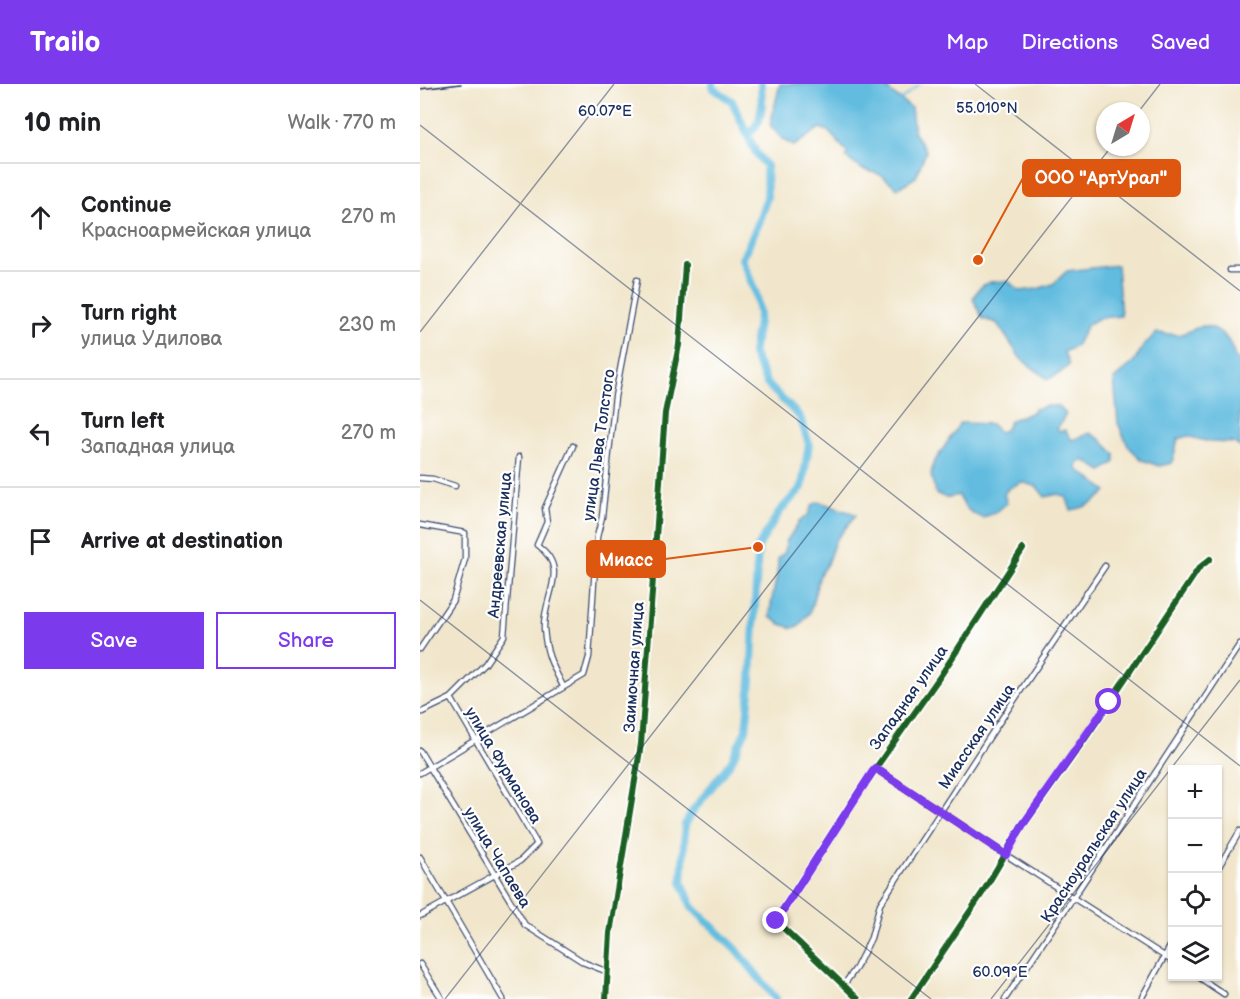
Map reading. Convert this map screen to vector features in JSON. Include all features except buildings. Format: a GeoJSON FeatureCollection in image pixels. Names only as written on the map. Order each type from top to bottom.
{"type":"FeatureCollection","features":[{"type":"Feature","properties":{"kind":"street","name":"Заимочная улица"},"geometry":{"type":"LineString","coordinates":[[606,999],[610,933],[641,744],[665,413],[680,345],[685,265]]}},
{"type":"Feature","properties":{"kind":"street"},"geometry":{"type":"LineString","coordinates":[[1230,270],[1240,270]]}},
{"type":"Feature","properties":{"kind":"street","name":"улица Льва Толстого"},"geometry":{"type":"LineString","coordinates":[[420,773],[584,675],[589,657],[597,537],[602,517],[615,397],[637,280]]}},
{"type":"Feature","properties":{"kind":"street"},"geometry":{"type":"LineString","coordinates":[[563,686],[548,657],[544,625],[554,578],[554,563],[548,553],[537,545],[547,522],[545,508],[573,446]]}},
{"type":"Feature","properties":{"kind":"street","name":"Андреевская улица"},"geometry":{"type":"LineString","coordinates":[[451,698],[485,664],[504,636],[519,457]]}},
{"type":"Feature","properties":{"kind":"street"},"geometry":{"type":"LineString","coordinates":[[420,478],[433,478],[455,486]]}},
{"type":"Feature","properties":{"kind":"street","name":"Андреевская улица"},"geometry":{"type":"LineString","coordinates":[[420,525],[465,532],[465,559],[453,600],[420,648]]}},
{"type":"Feature","properties":{"kind":"street","name":"Западная улица"},"geometry":{"type":"LineString","coordinates":[[843,986],[776,921],[875,768],[941,675],[1023,549]]}},
{"type":"Feature","properties":{"kind":"street"},"geometry":{"type":"LineString","coordinates":[[911,999],[1006,855],[1022,826],[1084,740],[1199,568],[1210,559]]}},
{"type":"Feature","properties":{"kind":"street","name":"Миасская улица"},"geometry":{"type":"LineString","coordinates":[[843,986],[856,968],[871,938],[880,904],[1106,566]]}},
{"type":"Feature","properties":{"kind":"street","name":"Красноуральская улица"},"geometry":{"type":"LineString","coordinates":[[1005,999],[1240,644]]}},
{"type":"Feature","properties":{"kind":"street"},"geometry":{"type":"LineString","coordinates":[[420,713],[451,698]]}},
{"type":"Feature","properties":{"kind":"street","name":"улица Фурманова"},"geometry":{"type":"LineString","coordinates":[[451,698],[537,844],[520,861],[495,874]]}},
{"type":"Feature","properties":{"kind":"street","name":"улица Чапаева"},"geometry":{"type":"LineString","coordinates":[[420,751],[525,925],[585,963],[608,972]]}},
{"type":"Feature","properties":{"kind":"street"},"geometry":{"type":"LineString","coordinates":[[875,768],[1168,959]]}},
{"type":"Feature","properties":{"kind":"street"},"geometry":{"type":"LineString","coordinates":[[1222,861],[1240,831]]}},
{"type":"Feature","properties":{"kind":"street"},"geometry":{"type":"LineString","coordinates":[[420,856],[503,999]]}},
{"type":"Feature","properties":{"kind":"street"},"geometry":{"type":"LineString","coordinates":[[420,916],[495,874]]}},
{"type":"Feature","properties":{"kind":"street"},"geometry":{"type":"LineString","coordinates":[[1141,999],[1168,950]]}},
{"type":"Feature","properties":{"kind":"street"},"geometry":{"type":"LineString","coordinates":[[420,964],[442,999]]}},
{"type":"Feature","properties":{"kind":"street"},"geometry":{"type":"LineString","coordinates":[[1204,981],[1224,994]]}},
{"type":"Feature","properties":{"kind":"street"},"geometry":{"type":"LineString","coordinates":[[843,986],[858,999]]}},
{"type":"Feature","properties":{"kind":"water"},"geometry":{"type":"Polygon","coordinates":[[[780,84],[887,84],[888,90],[911,108],[914,133],[926,151],[916,177],[898,188],[881,175],[862,169],[846,158],[847,152],[828,131],[820,128],[794,146],[783,140],[770,125],[780,84]]]}},
{"type":"Feature","properties":{"kind":"water"},"geometry":{"type":"Polygon","coordinates":[[[1117,265],[1121,316],[1099,318],[1087,325],[1076,346],[1064,352],[1069,365],[1048,379],[1021,359],[997,323],[983,319],[973,299],[983,285],[991,282],[1008,281],[1020,291],[1037,289],[1053,284],[1067,271],[1117,265]]]}},
{"type":"Feature","properties":{"kind":"water"},"geometry":{"type":"Polygon","coordinates":[[[1202,326],[1220,332],[1228,340],[1235,358],[1240,362],[1240,447],[1234,443],[1210,442],[1187,436],[1178,439],[1172,463],[1159,466],[1142,460],[1128,446],[1118,423],[1114,379],[1134,362],[1144,345],[1157,333],[1179,335],[1202,326]]]}},
{"type":"Feature","properties":{"kind":"water"},"geometry":{"type":"Polygon","coordinates":[[[1058,406],[1066,414],[1057,429],[1059,431],[1065,430],[1072,440],[1090,433],[1100,439],[1115,454],[1115,462],[1102,471],[1084,460],[1078,463],[1077,469],[1107,491],[1099,498],[1086,506],[1071,510],[1066,497],[1058,494],[1045,497],[1037,487],[1022,482],[1009,488],[1004,494],[1007,503],[983,518],[968,509],[958,495],[947,498],[936,494],[931,475],[933,464],[960,423],[991,424],[999,432],[1005,430],[1011,420],[1031,413],[1034,409],[1058,406]]]}},
{"type":"Feature","properties":{"kind":"water"},"geometry":{"type":"Polygon","coordinates":[[[817,502],[856,515],[835,541],[827,564],[820,574],[810,612],[799,626],[792,628],[770,617],[778,558],[785,552],[786,542],[799,522],[808,515],[812,506],[817,502]]]}},
{"type":"Feature","properties":{"kind":"waterway"},"geometry":{"type":"LineString","coordinates":[[713,84],[713,88],[732,101],[755,151],[766,166],[767,197],[742,259],[756,294],[759,315],[753,354],[767,384],[800,417],[809,444],[802,487],[780,511],[758,547],[746,730],[731,762],[692,812],[685,825],[682,882],[692,907],[735,948],[776,999]]}},
{"type":"Feature","properties":{"kind":"waterway"},"geometry":{"type":"LineString","coordinates":[[748,136],[759,121],[762,105],[761,84]]}},
{"type":"Feature","properties":{"kind":"waterway"},"geometry":{"type":"LineString","coordinates":[[901,100],[920,84]]}},
{"type":"Feature","properties":{"kind":"railway"},"geometry":{"type":"LineString","coordinates":[[420,89],[461,84]]}},
{"type":"Feature","properties":{"kind":"cycle path"},"geometry":{"type":"LineString","coordinates":[[606,999],[610,933],[641,744],[665,413],[679,345],[685,265]]}},
{"type":"Feature","properties":{"kind":"cycle path"},"geometry":{"type":"LineString","coordinates":[[858,999],[776,921],[861,789],[941,675],[1023,549]]}},
{"type":"Feature","properties":{"kind":"cycle path"},"geometry":{"type":"LineString","coordinates":[[911,999],[983,892],[1022,826],[1084,740],[1199,568],[1210,559]]}},
{"type":"Feature","properties":{"kind":"place","name":"ООО \"АртУрал\""},"geometry":{"type":"Point","coordinates":[978,260]}},
{"type":"Feature","properties":{"kind":"place","name":"Миасс"},"geometry":{"type":"Point","coordinates":[758,547]}},
{"type":"Feature","properties":{"kind":"route"},"geometry":{"type":"LineString","coordinates":[[776,921],[875,768],[1006,855],[1022,826],[1109,702]]}}]}
